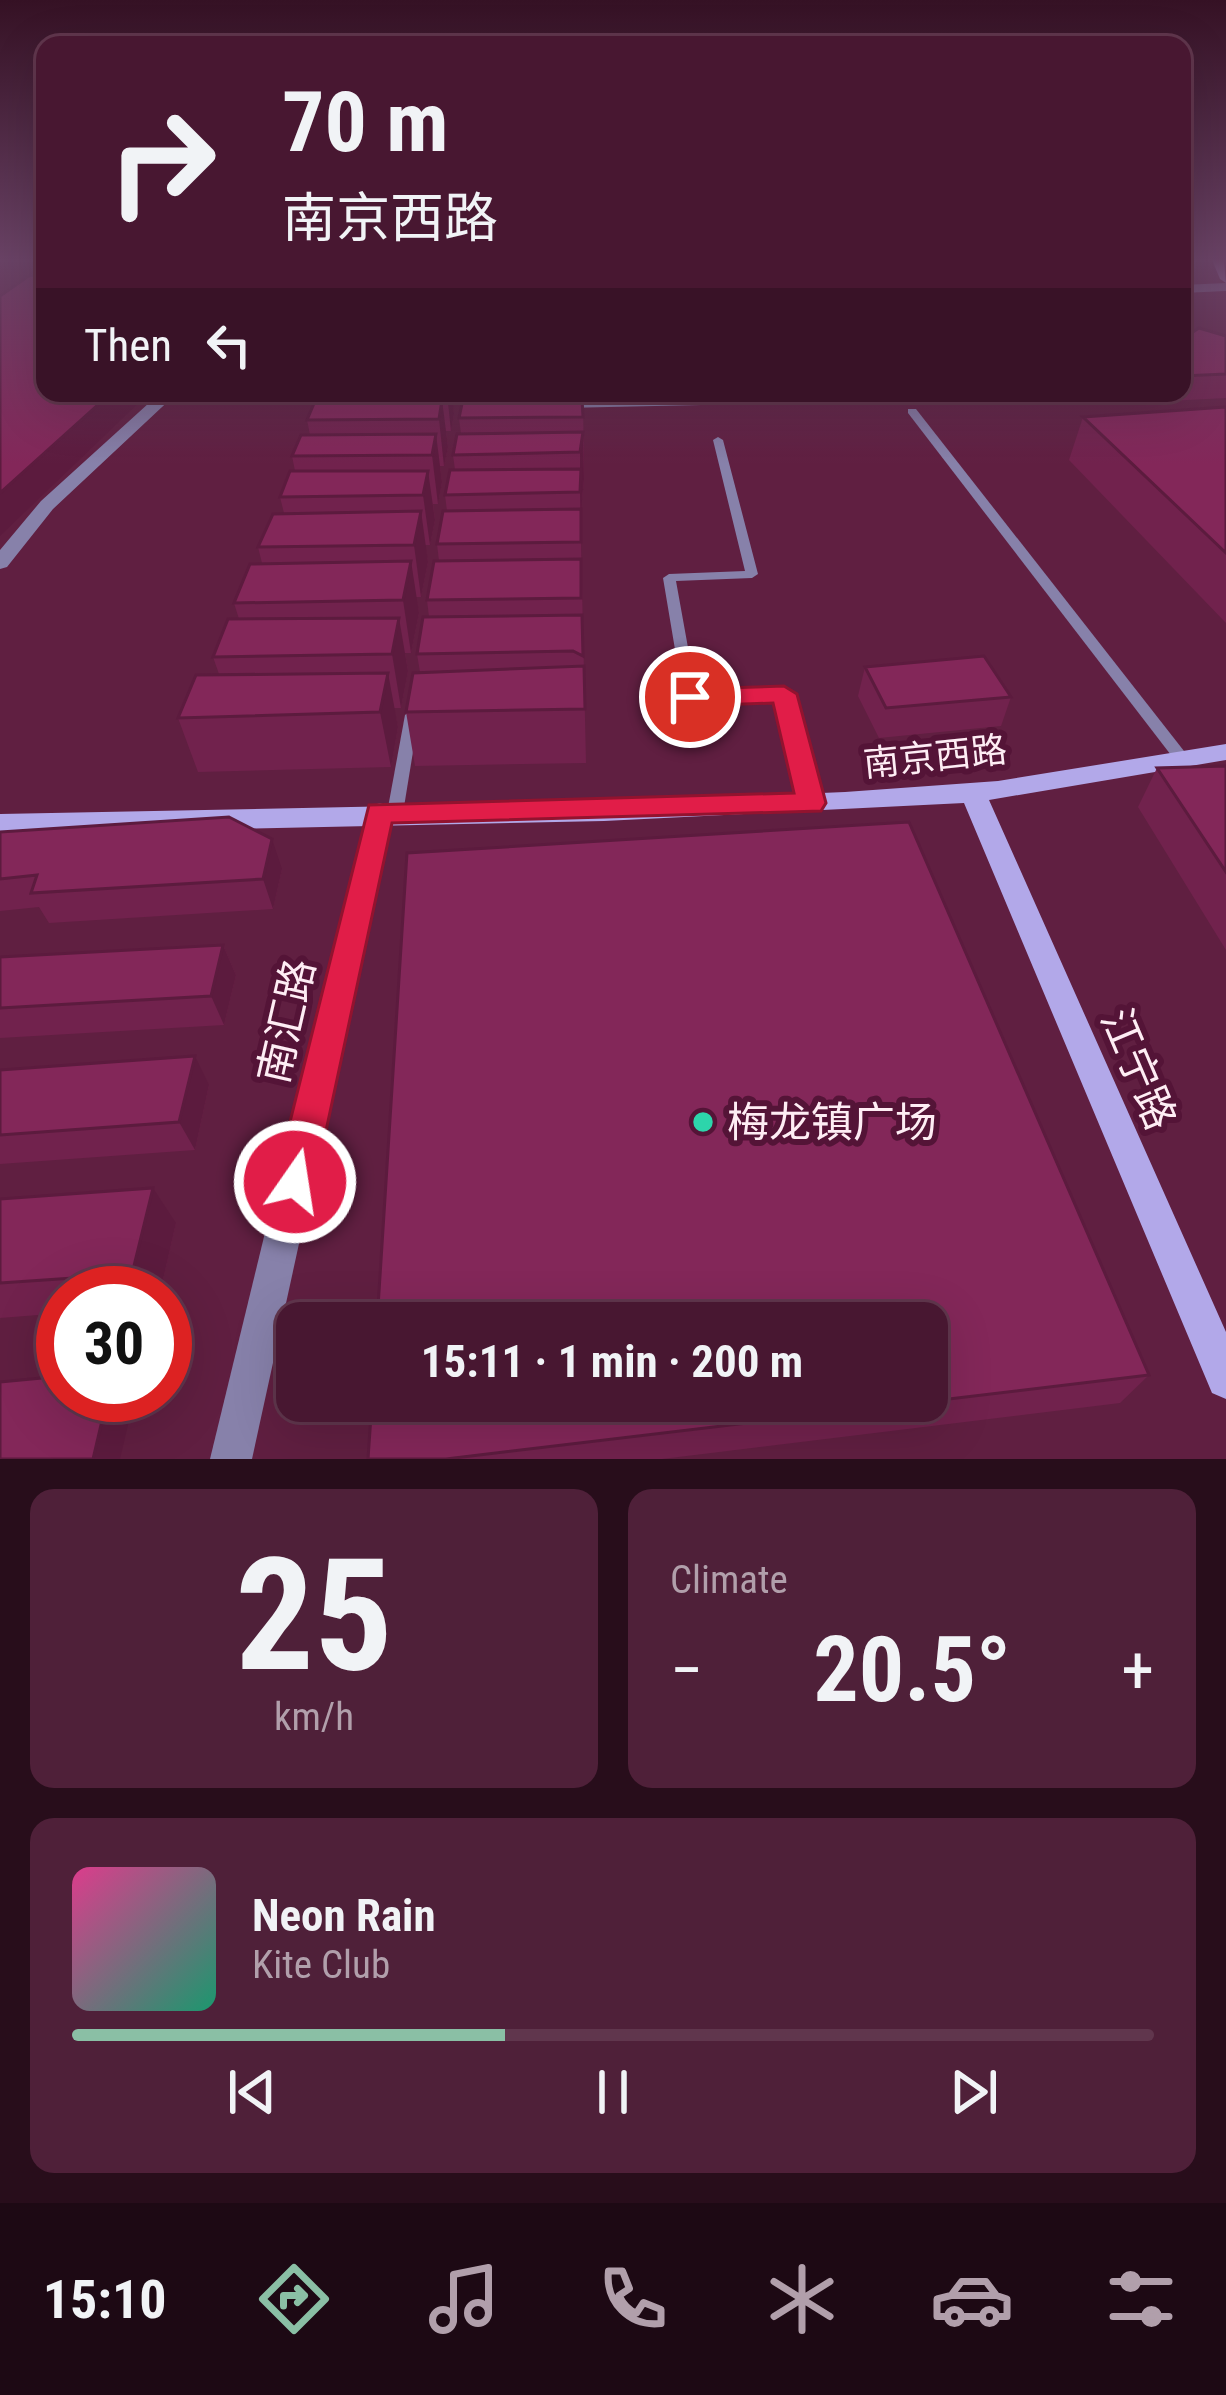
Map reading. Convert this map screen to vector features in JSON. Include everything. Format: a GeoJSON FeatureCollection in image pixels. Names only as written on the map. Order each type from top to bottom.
{"type":"FeatureCollection","features":[{"type":"Feature","properties":{"kind":"main road","name":"南京西路"},"geometry":{"type":"LineString","coordinates":[[0,824],[811,803],[973,794],[1179,755],[1226,752]]}},
{"type":"Feature","properties":{"kind":"main road","name":"江宁路"},"geometry":{"type":"LineString","coordinates":[[973,794],[1226,1379]]}},
{"type":"Feature","properties":{"kind":"street"},"geometry":{"type":"LineString","coordinates":[[0,563],[47,505],[159,402]]}},
{"type":"Feature","properties":{"kind":"street","name":"南汇路"},"geometry":{"type":"LineString","coordinates":[[231,1459],[387,813]]}},
{"type":"Feature","properties":{"kind":"lane"},"geometry":{"type":"LineString","coordinates":[[558,405],[698,403]]}},
{"type":"Feature","properties":{"kind":"lane"},"geometry":{"type":"LineString","coordinates":[[912,411],[1179,755]]}},
{"type":"Feature","properties":{"kind":"lane"},"geometry":{"type":"LineString","coordinates":[[718,440],[752,574],[669,578],[690,697],[784,694],[811,803]]}},
{"type":"Feature","properties":{"kind":"lane"},"geometry":{"type":"LineString","coordinates":[[387,813],[415,698]]}},
{"type":"Feature","properties":{"kind":"lane"},"geometry":{"type":"LineString","coordinates":[[390,716],[435,716]]}},
{"type":"Feature","properties":{"kind":"building"},"geometry":{"type":"Polygon","coordinates":[[[0,328],[36,328],[36,402],[101,402],[0,493],[0,328]]]}},
{"type":"Feature","properties":{"kind":"building"},"geometry":{"type":"Polygon","coordinates":[[[1199,328],[1226,336],[1226,374],[1191,376],[1191,333],[1199,328]]]}},
{"type":"Feature","properties":{"kind":"building"},"geometry":{"type":"Polygon","coordinates":[[[315,402],[442,402],[439,419],[307,420],[315,402]]]}},
{"type":"Feature","properties":{"kind":"building"},"geometry":{"type":"Polygon","coordinates":[[[462,402],[582,402],[583,417],[459,418],[462,402]]]}},
{"type":"Feature","properties":{"kind":"building"},"geometry":{"type":"Polygon","coordinates":[[[1226,407],[1226,553],[1083,417],[1226,407]]]}},
{"type":"Feature","properties":{"kind":"building"},"geometry":{"type":"Polygon","coordinates":[[[583,432],[580,452],[453,455],[457,434],[583,432]]]}},
{"type":"Feature","properties":{"kind":"building"},"geometry":{"type":"Polygon","coordinates":[[[436,434],[432,455],[292,456],[301,435],[436,434]]]}},
{"type":"Feature","properties":{"kind":"building"},"geometry":{"type":"Polygon","coordinates":[[[581,469],[580,492],[445,495],[450,470],[581,469]]]}},
{"type":"Feature","properties":{"kind":"building"},"geometry":{"type":"Polygon","coordinates":[[[290,471],[428,471],[423,495],[280,497],[290,471]]]}},
{"type":"Feature","properties":{"kind":"building"},"geometry":{"type":"Polygon","coordinates":[[[581,509],[581,542],[437,544],[443,511],[581,509]]]}},
{"type":"Feature","properties":{"kind":"building"},"geometry":{"type":"Polygon","coordinates":[[[421,511],[414,545],[258,547],[273,514],[421,511]]]}},
{"type":"Feature","properties":{"kind":"building"},"geometry":{"type":"Polygon","coordinates":[[[581,559],[581,598],[427,600],[434,561],[581,559]]]}},
{"type":"Feature","properties":{"kind":"building"},"geometry":{"type":"Polygon","coordinates":[[[411,561],[403,600],[234,603],[250,564],[411,561]]]}},
{"type":"Feature","properties":{"kind":"building"},"geometry":{"type":"Polygon","coordinates":[[[582,615],[583,656],[573,651],[417,654],[423,617],[582,615]]]}},
{"type":"Feature","properties":{"kind":"building"},"geometry":{"type":"Polygon","coordinates":[[[399,618],[392,654],[213,657],[228,619],[399,618]]]}},
{"type":"Feature","properties":{"kind":"building"},"geometry":{"type":"Polygon","coordinates":[[[984,656],[1011,697],[886,708],[865,667],[984,656]]]}},
{"type":"Feature","properties":{"kind":"building"},"geometry":{"type":"Polygon","coordinates":[[[584,666],[585,709],[406,712],[413,673],[584,666]]]}},
{"type":"Feature","properties":{"kind":"building"},"geometry":{"type":"Polygon","coordinates":[[[388,673],[380,712],[178,718],[196,675],[388,673]]]}},
{"type":"Feature","properties":{"kind":"building"},"geometry":{"type":"Polygon","coordinates":[[[1226,766],[1226,872],[1157,768],[1226,766]]]}},
{"type":"Feature","properties":{"kind":"building"},"geometry":{"type":"Polygon","coordinates":[[[229,817],[272,839],[263,879],[31,893],[37,875],[0,879],[0,832],[229,817]]]}},
{"type":"Feature","properties":{"kind":"building","name":"梅龙镇广场"},"geometry":{"type":"Polygon","coordinates":[[[909,822],[1149,1375],[948,1399],[948,1302],[378,1302],[407,853],[909,822]]]}},
{"type":"Feature","properties":{"kind":"building"},"geometry":{"type":"Polygon","coordinates":[[[223,945],[211,996],[0,1008],[0,957],[223,945]]]}},
{"type":"Feature","properties":{"kind":"building"},"geometry":{"type":"Polygon","coordinates":[[[195,1056],[179,1122],[0,1135],[0,1070],[195,1056]]]}},
{"type":"Feature","properties":{"kind":"building"},"geometry":{"type":"Polygon","coordinates":[[[153,1188],[134,1266],[36,1266],[36,1281],[0,1283],[0,1199],[153,1188]]]}},
{"type":"Feature","properties":{"kind":"building"},"geometry":{"type":"Polygon","coordinates":[[[36,1379],[36,1422],[102,1422],[93,1459],[0,1459],[0,1382],[36,1379]]]}},
{"type":"Feature","properties":{"kind":"building","name":"梅龙镇广场"},"geometry":{"type":"Polygon","coordinates":[[[371,1422],[756,1422],[446,1459],[368,1459],[371,1422]]]}},
{"type":"Feature","properties":{"kind":"place","name":"梅龙镇广场"},"geometry":{"type":"Point","coordinates":[703,1122]}},
{"type":"Feature","properties":{"kind":"route"},"geometry":{"type":"LineString","coordinates":[[295,1182],[380,813],[811,803],[784,694],[690,697]]}}]}
